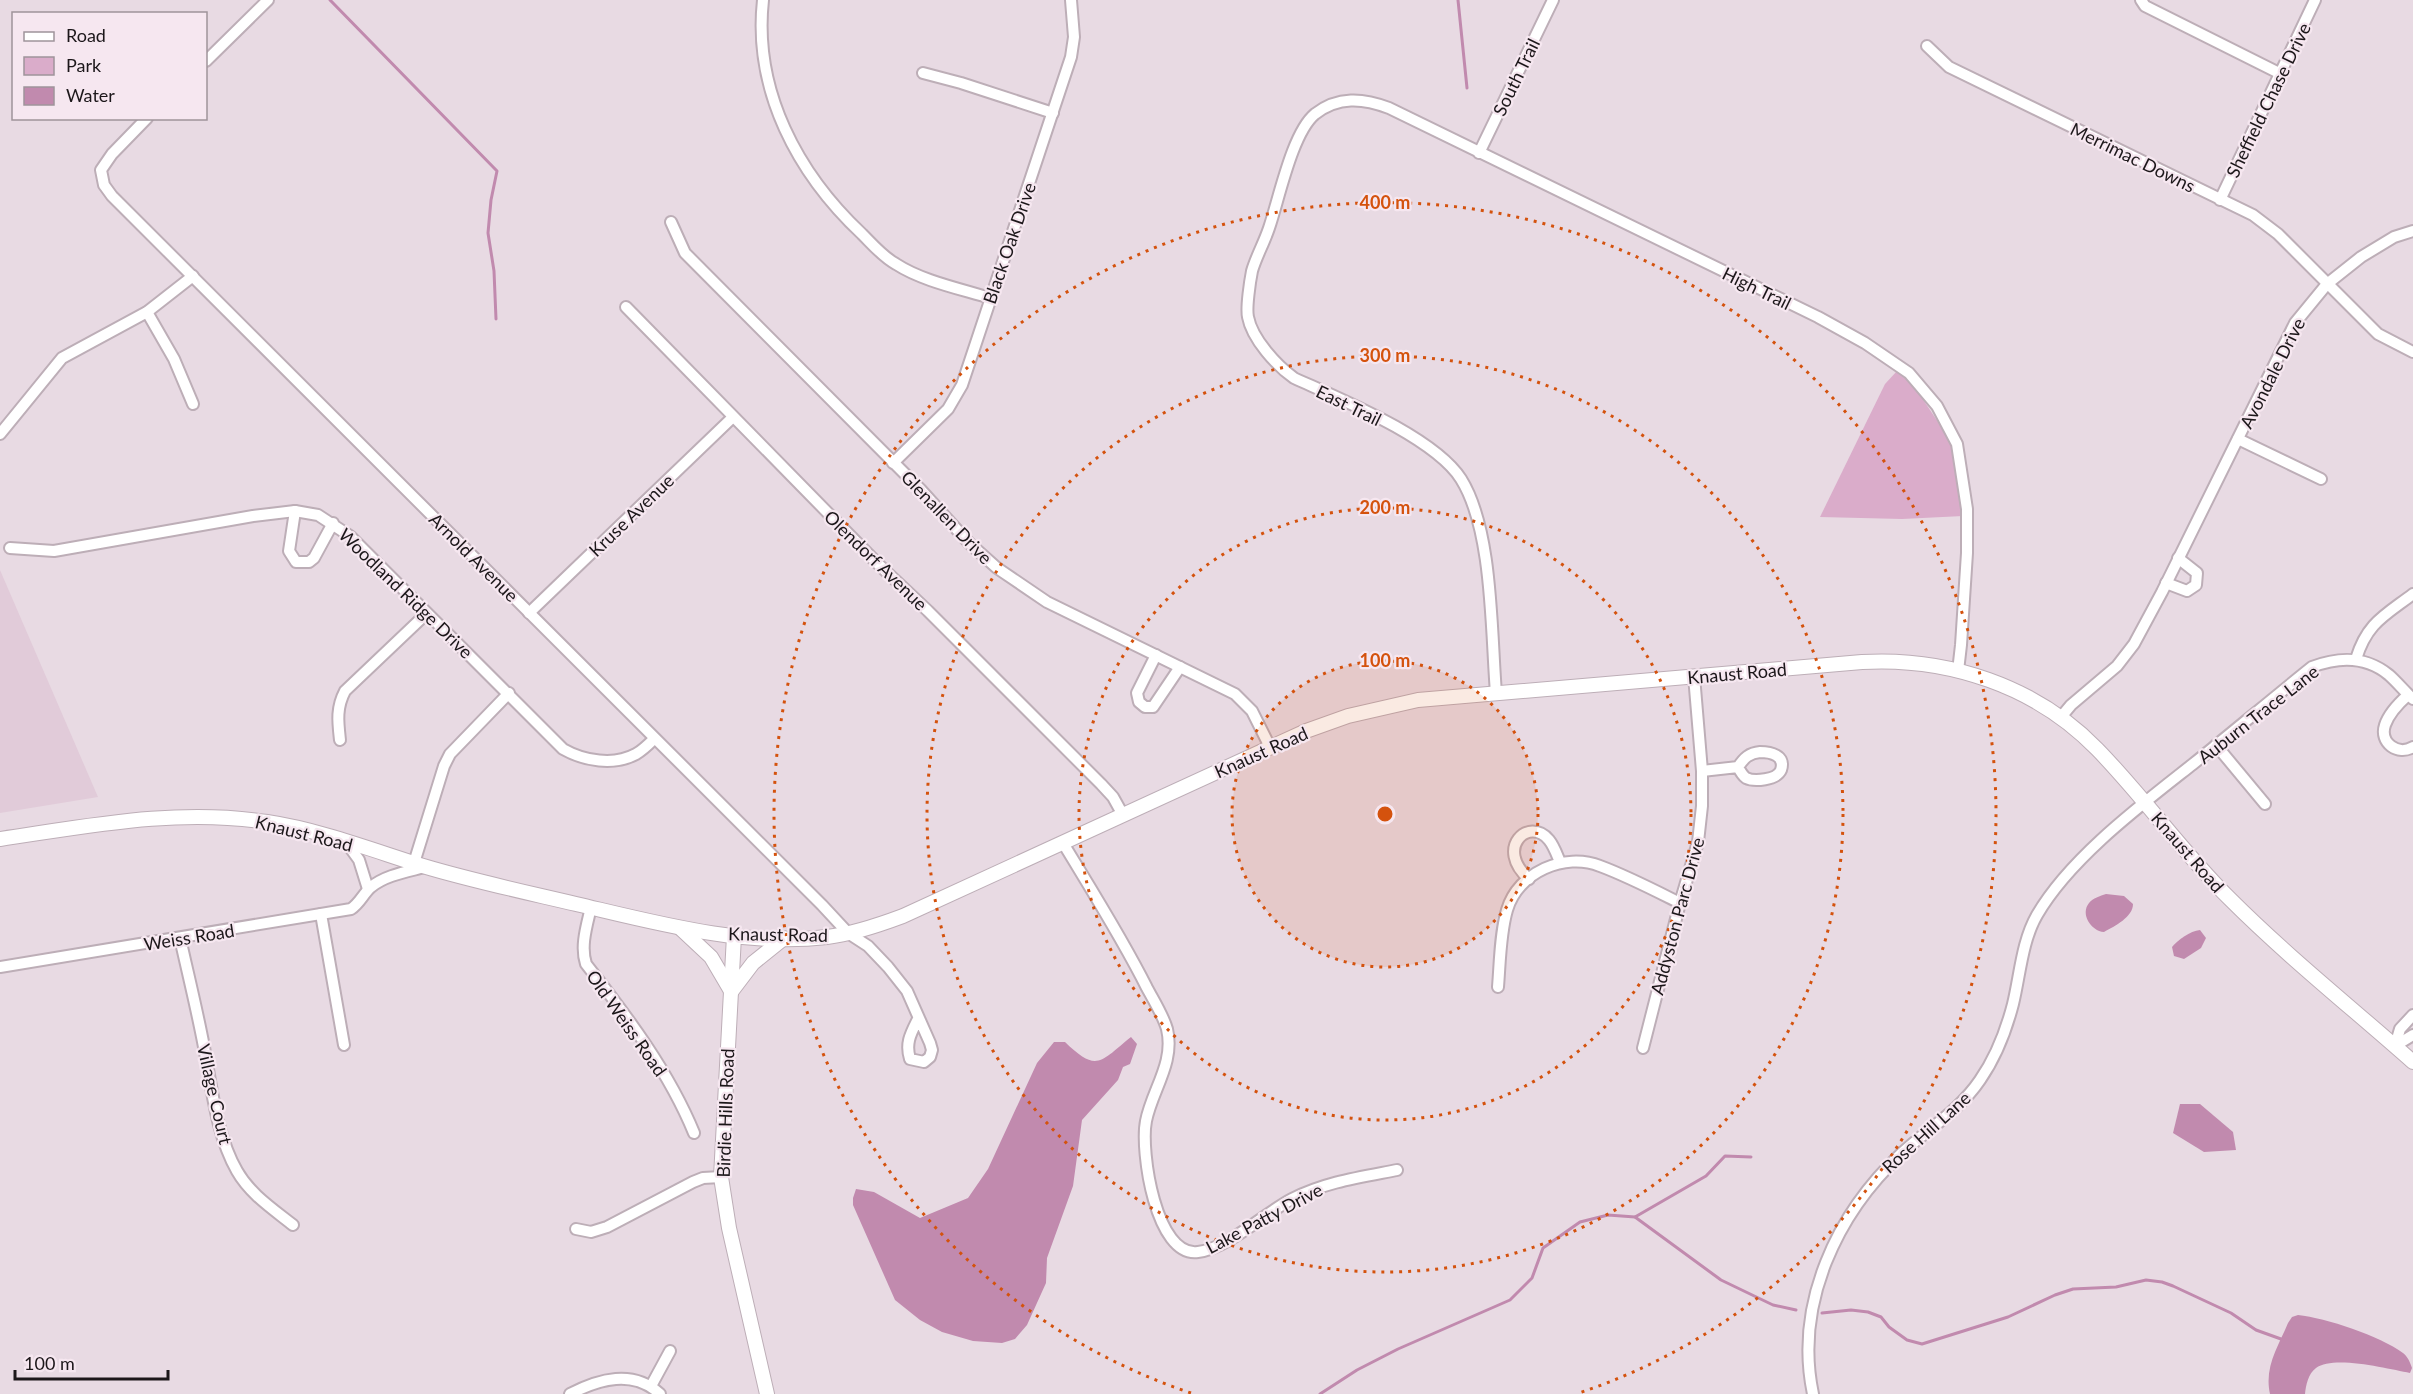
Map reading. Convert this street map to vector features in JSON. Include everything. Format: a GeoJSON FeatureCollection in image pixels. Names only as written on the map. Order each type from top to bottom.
{"type":"FeatureCollection","features":[{"type":"Feature","properties":{"kind":"main road","name":"Knaust Road"},"geometry":{"type":"LineString","coordinates":[[0,839],[140,818],[203,816],[270,822],[420,865],[591,908],[734,936],[822,937],[848,933],[903,916],[1270,747],[1326,723],[1372,710],[1418,700],[1496,693],[1880,661],[1919,663],[1958,671],[2006,687],[2061,717],[2097,748],[2229,898],[2413,1062]]}},
{"type":"Feature","properties":{"kind":"main road"},"geometry":{"type":"LineString","coordinates":[[678,926],[711,957],[731,992],[753,963],[784,938]]}},
{"type":"Feature","properties":{"kind":"main road","name":"Birdie Hills Road"},"geometry":{"type":"LineString","coordinates":[[734,936],[721,1177],[729,1228],[767,1394]]}},
{"type":"Feature","properties":{"kind":"street"},"geometry":{"type":"LineString","coordinates":[[207,60],[268,0]]}},
{"type":"Feature","properties":{"kind":"street"},"geometry":{"type":"LineString","coordinates":[[763,0],[762,35],[766,71],[772,95],[792,146],[823,192],[852,224],[893,263],[908,271],[990,298]]}},
{"type":"Feature","properties":{"kind":"street","name":"Black Oak Drive"},"geometry":{"type":"LineString","coordinates":[[893,463],[948,409],[956,397],[1071,57],[1074,37],[1071,0]]}},
{"type":"Feature","properties":{"kind":"street","name":"South Trail"},"geometry":{"type":"LineString","coordinates":[[1479,153],[1553,0]]}},
{"type":"Feature","properties":{"kind":"street"},"geometry":{"type":"LineString","coordinates":[[2141,0],[2145,6],[2280,72]]}},
{"type":"Feature","properties":{"kind":"street","name":"Sheffield Chase Drive"},"geometry":{"type":"LineString","coordinates":[[2220,200],[2315,0]]}},
{"type":"Feature","properties":{"kind":"street","name":"Merrimac Downs"},"geometry":{"type":"LineString","coordinates":[[1927,46],[1949,67],[2253,215],[2278,234],[2378,334],[2413,352]]}},
{"type":"Feature","properties":{"kind":"street"},"geometry":{"type":"LineString","coordinates":[[923,73],[961,82],[1053,113]]}},
{"type":"Feature","properties":{"kind":"street","name":"High Trail"},"geometry":{"type":"LineString","coordinates":[[1314,115],[1333,104],[1354,99],[1389,108],[1818,317],[1865,343],[1909,373],[1937,406],[1957,444],[1963,476],[1967,509],[1967,553],[1958,671]]}},
{"type":"Feature","properties":{"kind":"street","name":"East Trail"},"geometry":{"type":"LineString","coordinates":[[1314,115],[1296,146],[1252,272],[1248,317],[1262,345],[1282,370],[1414,436],[1438,454],[1460,477],[1477,512],[1483,546],[1496,693]]}},
{"type":"Feature","properties":{"kind":"street","name":"Arnold Avenue"},"geometry":{"type":"LineString","coordinates":[[145,120],[102,167],[100,173],[102,180],[112,196],[848,933],[868,946],[907,991],[918,1019]]}},
{"type":"Feature","properties":{"kind":"street","name":"Glenallen Drive"},"geometry":{"type":"LineString","coordinates":[[671,222],[685,253],[969,543],[997,568],[1047,602],[1227,689],[1240,698],[1252,711],[1270,747]]}},
{"type":"Feature","properties":{"kind":"street","name":"Avondale Drive"},"geometry":{"type":"LineString","coordinates":[[2061,717],[2125,656],[2166,583],[2295,323],[2327,284],[2361,257],[2394,237],[2413,231]]}},
{"type":"Feature","properties":{"kind":"street"},"geometry":{"type":"LineString","coordinates":[[0,434],[62,358],[147,312],[193,276]]}},
{"type":"Feature","properties":{"kind":"street","name":"Olendorf Avenue"},"geometry":{"type":"LineString","coordinates":[[626,307],[876,562],[1113,796],[1123,815]]}},
{"type":"Feature","properties":{"kind":"street"},"geometry":{"type":"LineString","coordinates":[[147,312],[174,359],[194,404]]}},
{"type":"Feature","properties":{"kind":"street","name":"Kruse Avenue"},"geometry":{"type":"LineString","coordinates":[[529,613],[733,417]]}},
{"type":"Feature","properties":{"kind":"street"},"geometry":{"type":"LineString","coordinates":[[2238,439],[2321,479]]}},
{"type":"Feature","properties":{"kind":"street"},"geometry":{"type":"LineString","coordinates":[[295,511],[289,551],[296,562],[309,562],[314,558],[333,523]]}},
{"type":"Feature","properties":{"kind":"street","name":"Woodland Ridge Drive"},"geometry":{"type":"LineString","coordinates":[[10,548],[54,551],[253,516],[295,511],[318,515],[350,536],[563,749],[591,760],[626,758],[638,753],[654,739]]}},
{"type":"Feature","properties":{"kind":"street"},"geometry":{"type":"LineString","coordinates":[[2166,583],[2187,591],[2196,585],[2197,573],[2178,558]]}},
{"type":"Feature","properties":{"kind":"street"},"geometry":{"type":"LineString","coordinates":[[2413,594],[2373,625],[2362,639],[2355,659],[2388,674],[2410,697],[2397,705],[2384,728],[2385,737],[2394,749],[2401,751],[2413,747]]}},
{"type":"Feature","properties":{"kind":"street"},"geometry":{"type":"LineString","coordinates":[[340,740],[337,715],[345,691],[426,614]]}},
{"type":"Feature","properties":{"kind":"street"},"geometry":{"type":"LineString","coordinates":[[1156,655],[1137,693],[1139,702],[1145,707],[1154,707],[1180,667]]}},
{"type":"Feature","properties":{"kind":"street","name":"Auburn Trace Lane"},"geometry":{"type":"LineString","coordinates":[[2145,803],[2312,667],[2330,661],[2355,659]]}},
{"type":"Feature","properties":{"kind":"street","name":"Addyston Parc Drive"},"geometry":{"type":"LineString","coordinates":[[1643,1048],[1698,842],[1702,806],[1702,771],[1694,676]]}},
{"type":"Feature","properties":{"kind":"street"},"geometry":{"type":"LineString","coordinates":[[420,865],[444,766],[450,754],[509,693]]}},
{"type":"Feature","properties":{"kind":"street"},"geometry":{"type":"LineString","coordinates":[[2216,746],[2265,804]]}},
{"type":"Feature","properties":{"kind":"street"},"geometry":{"type":"LineString","coordinates":[[1702,771],[1738,767]]}},
{"type":"Feature","properties":{"kind":"street","name":"Rose Hill Lane"},"geometry":{"type":"LineString","coordinates":[[1813,1394],[1809,1359],[1810,1327],[1819,1286],[1841,1228],[1860,1198],[1879,1175],[1905,1150],[1960,1106],[1979,1082],[1993,1059],[2004,1032],[2025,945],[2035,918],[2052,889],[2145,803]]}},
{"type":"Feature","properties":{"kind":"street"},"geometry":{"type":"LineString","coordinates":[[1529,879],[1517,866],[1513,856],[1515,842],[1521,835],[1532,832],[1549,839],[1560,862]]}},
{"type":"Feature","properties":{"kind":"street"},"geometry":{"type":"LineString","coordinates":[[346,842],[359,860],[368,889]]}},
{"type":"Feature","properties":{"kind":"street","name":"Lake Patty Drive"},"geometry":{"type":"LineString","coordinates":[[1063,843],[1126,945],[1167,1029],[1169,1050],[1166,1065],[1146,1121],[1144,1138],[1146,1166],[1154,1195],[1165,1232],[1175,1245],[1186,1252],[1198,1252],[1218,1246],[1263,1215],[1324,1185],[1397,1170]]}},
{"type":"Feature","properties":{"kind":"street"},"geometry":{"type":"LineString","coordinates":[[1498,987],[1507,910],[1515,892],[1529,879],[1560,862],[1577,860],[1599,865],[1680,903]]}},
{"type":"Feature","properties":{"kind":"street","name":"Weiss Road"},"geometry":{"type":"LineString","coordinates":[[0,967],[351,909],[357,905],[368,889],[420,865]]}},
{"type":"Feature","properties":{"kind":"street","name":"Old Weiss Road"},"geometry":{"type":"LineString","coordinates":[[591,908],[585,932],[586,964],[648,1050],[672,1089],[694,1133]]}},
{"type":"Feature","properties":{"kind":"street"},"geometry":{"type":"LineString","coordinates":[[321,914],[344,1045]]}},
{"type":"Feature","properties":{"kind":"street","name":"Village Court"},"geometry":{"type":"LineString","coordinates":[[180,938],[217,1114],[237,1172],[259,1198],[293,1225]]}},
{"type":"Feature","properties":{"kind":"street"},"geometry":{"type":"LineString","coordinates":[[2395,1046],[2400,1029],[2413,1015]]}},
{"type":"Feature","properties":{"kind":"street"},"geometry":{"type":"LineString","coordinates":[[2395,1046],[2413,1035]]}},
{"type":"Feature","properties":{"kind":"street"},"geometry":{"type":"LineString","coordinates":[[576,1229],[591,1232],[607,1227],[693,1182],[704,1178],[721,1177]]}},
{"type":"Feature","properties":{"kind":"street"},"geometry":{"type":"LineString","coordinates":[[570,1394],[592,1383],[609,1378],[629,1379],[656,1390],[670,1351]]}},
{"type":"Feature","properties":{"kind":"shaded area"},"geometry":{"type":"Polygon","coordinates":[[[0,570],[98,797],[0,813],[0,570]]]}},
{"type":"Feature","properties":{"kind":"green space"},"geometry":{"type":"Polygon","coordinates":[[[1897,371],[1908,377],[1954,446],[1963,516],[1902,519],[1820,517],[1885,384],[1897,371]]]}},
{"type":"Feature","properties":{"kind":"water"},"geometry":{"type":"Polygon","coordinates":[[[2106,894],[2124,896],[2133,904],[2127,917],[2104,932],[2091,925],[2086,912],[2091,901],[2106,894]]]}},
{"type":"Feature","properties":{"kind":"water"},"geometry":{"type":"Polygon","coordinates":[[[2200,930],[2206,938],[2201,948],[2184,959],[2174,956],[2172,947],[2175,944],[2188,934],[2200,930]]]}},
{"type":"Feature","properties":{"kind":"water"},"geometry":{"type":"Polygon","coordinates":[[[1131,1037],[1137,1044],[1130,1064],[1123,1067],[1118,1080],[1082,1120],[1073,1186],[1047,1258],[1046,1283],[1027,1325],[1015,1339],[1002,1343],[973,1341],[942,1332],[920,1320],[895,1300],[853,1205],[856,1189],[874,1192],[920,1218],[968,1198],[988,1169],[1037,1063],[1054,1042],[1065,1042],[1084,1058],[1092,1061],[1105,1058],[1131,1037]]]}},
{"type":"Feature","properties":{"kind":"water"},"geometry":{"type":"Polygon","coordinates":[[[2180,1104],[2200,1104],[2233,1132],[2236,1150],[2204,1152],[2173,1133],[2180,1104]]]}},
{"type":"Feature","properties":{"kind":"water"},"geometry":{"type":"Polygon","coordinates":[[[2298,1315],[2323,1320],[2381,1340],[2408,1358],[2412,1368],[2410,1373],[2362,1364],[2324,1364],[2311,1373],[2305,1394],[2270,1394],[2269,1375],[2273,1357],[2288,1323],[2292,1317],[2298,1315]]]}},
{"type":"Feature","properties":{"kind":"waterway"},"geometry":{"type":"LineString","coordinates":[[330,0],[497,171],[488,233],[494,271],[496,319]]}},
{"type":"Feature","properties":{"kind":"waterway"},"geometry":{"type":"LineString","coordinates":[[1458,0],[1467,88]]}},
{"type":"Feature","properties":{"kind":"waterway"},"geometry":{"type":"LineString","coordinates":[[1635,1217],[1706,1176],[1725,1156],[1751,1157]]}},
{"type":"Feature","properties":{"kind":"waterway"},"geometry":{"type":"LineString","coordinates":[[1320,1394],[1357,1370],[1398,1349],[1510,1300],[1532,1278],[1543,1248],[1580,1222],[1608,1215],[1635,1217],[1721,1280],[1773,1305],[1796,1310]]}},
{"type":"Feature","properties":{"kind":"waterway"},"geometry":{"type":"LineString","coordinates":[[1822,1313],[1851,1310],[1868,1312],[1881,1317],[1889,1327],[1907,1340],[1922,1344],[2008,1317],[2073,1289],[2116,1287],[2146,1280],[2173,1286],[2231,1313],[2256,1330],[2281,1339]]}}]}
